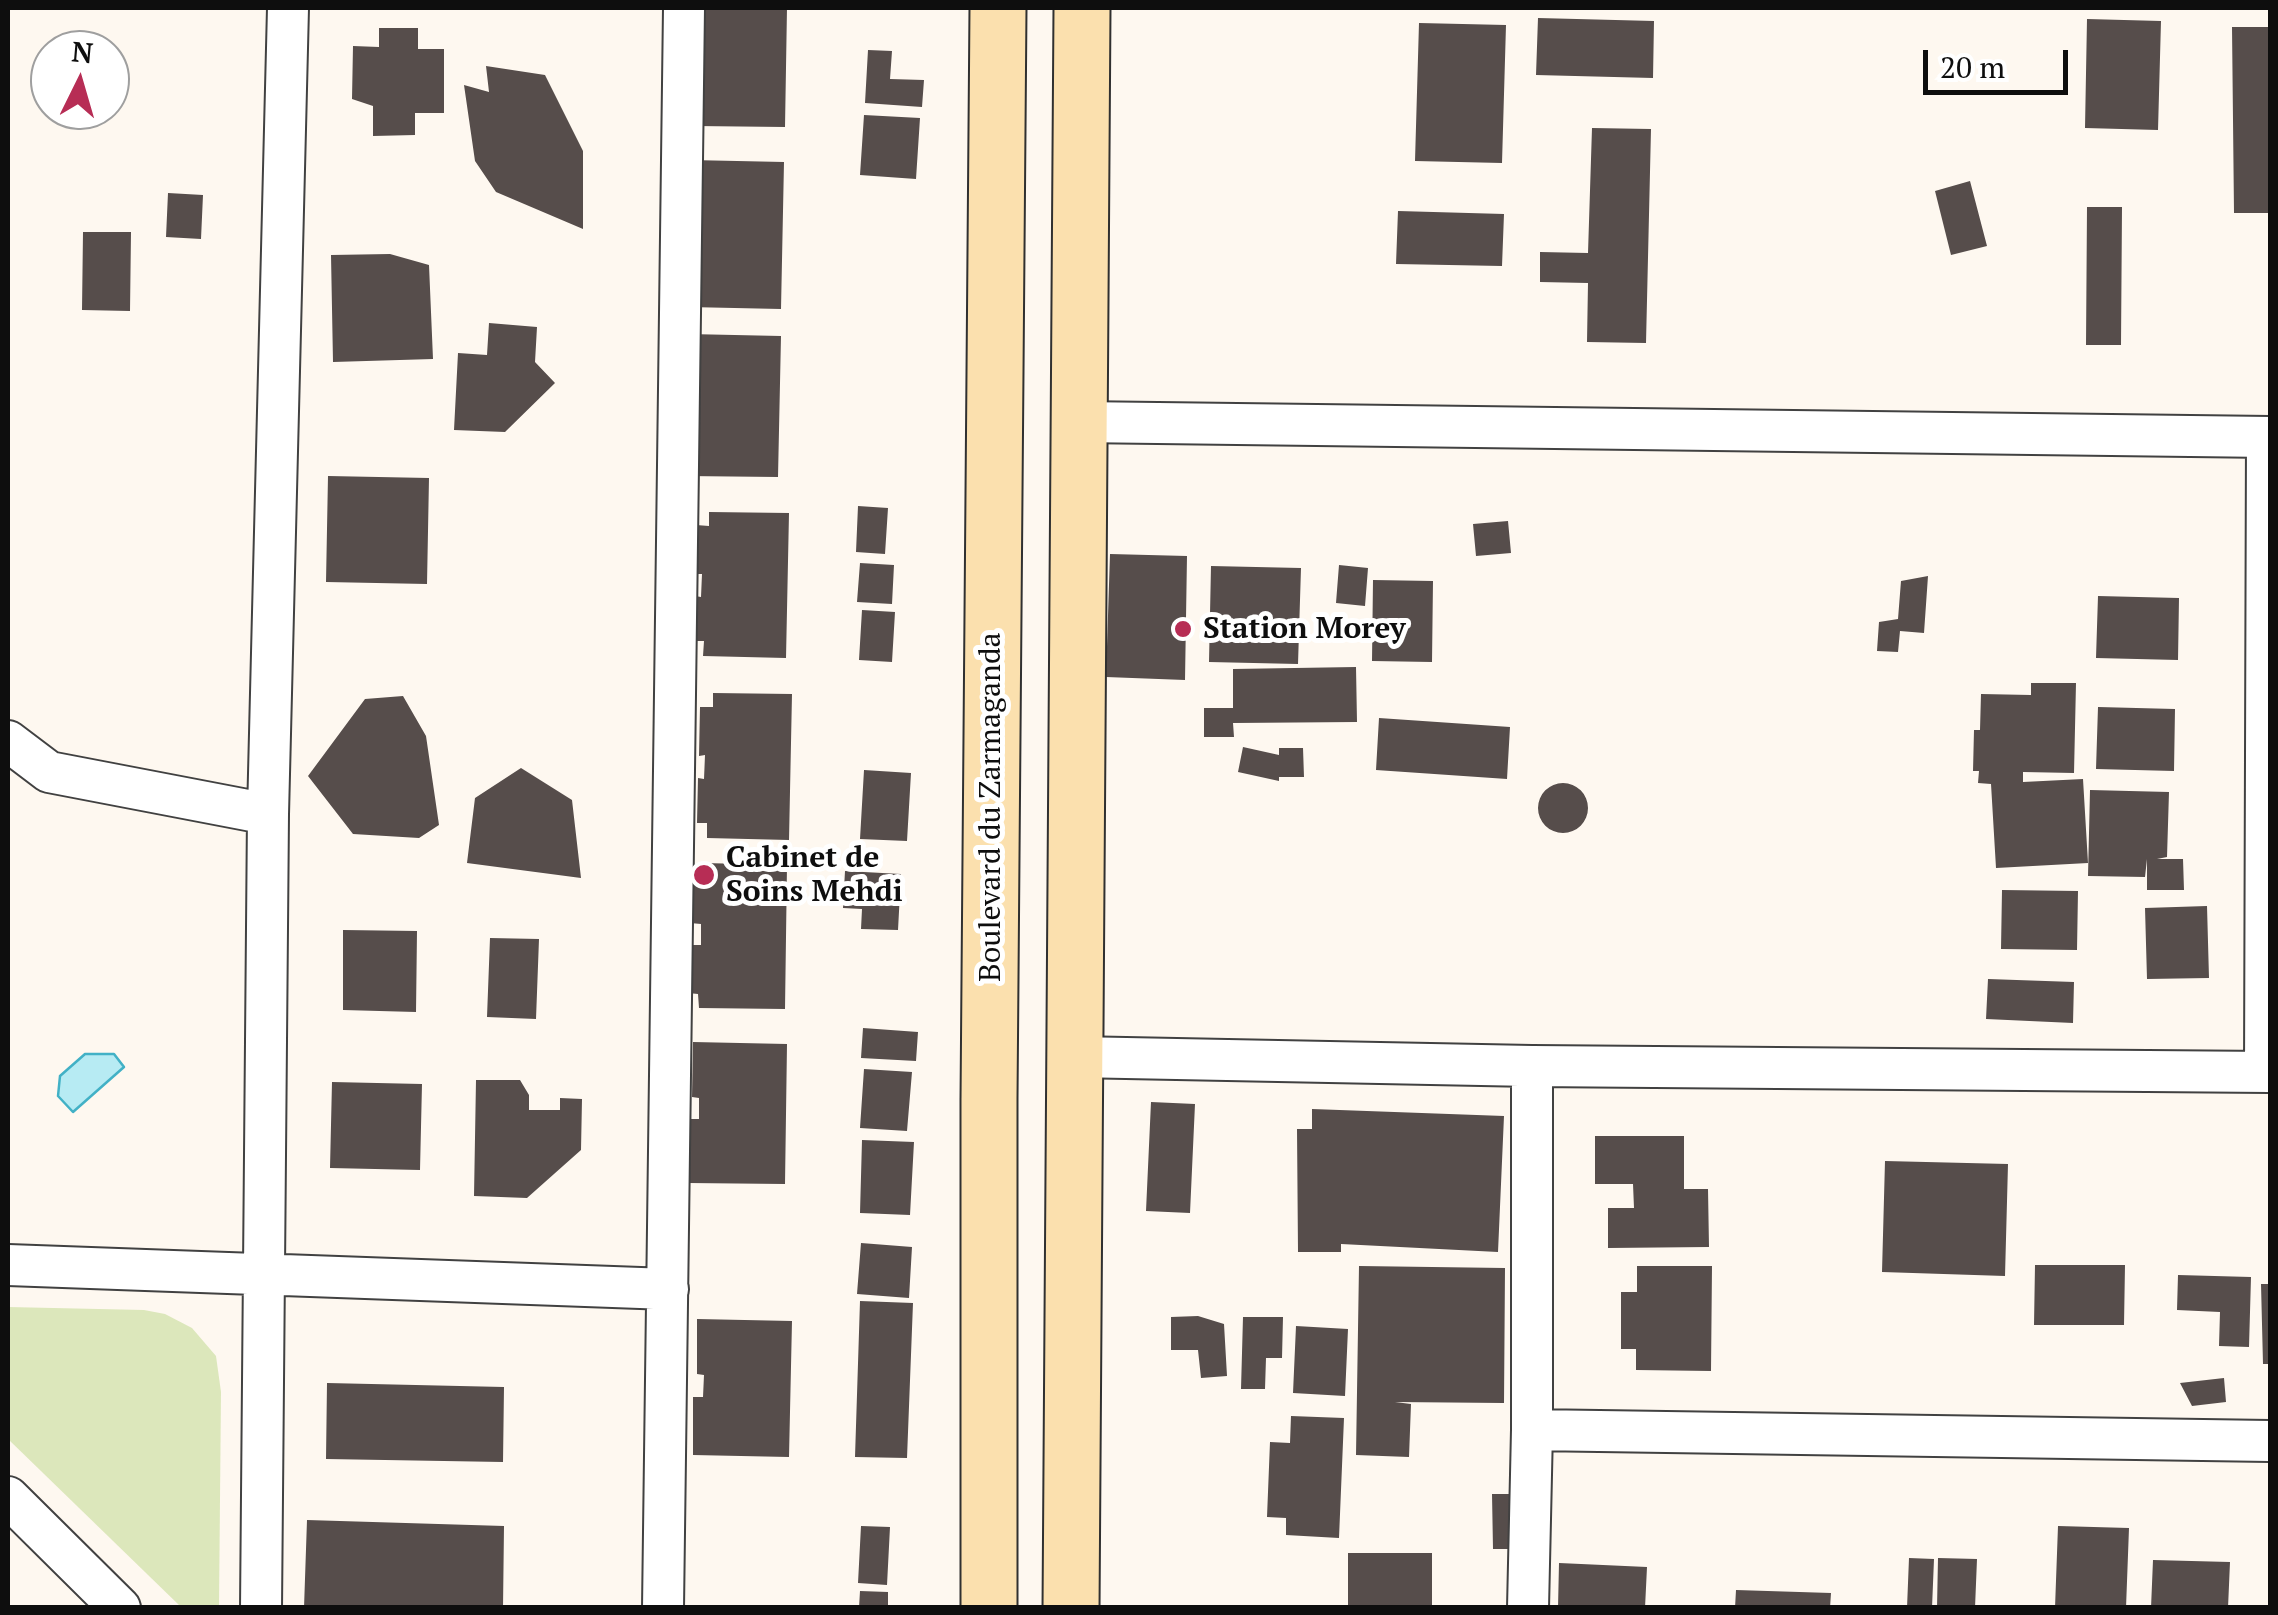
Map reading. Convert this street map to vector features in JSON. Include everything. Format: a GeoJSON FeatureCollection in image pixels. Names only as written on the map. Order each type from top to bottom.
{"type":"FeatureCollection","features":[{"type":"Feature","properties":{"kind":"main road","name":"Boulevard du Zarmaganda"},"geometry":{"type":"LineString","coordinates":[[989,1608],[998,8]]}},
{"type":"Feature","properties":{"kind":"main road"},"geometry":{"type":"LineString","coordinates":[[1071,1608],[1082,8]]}},
{"type":"Feature","properties":{"kind":"street"},"geometry":{"type":"LineString","coordinates":[[262,1608],[268,814],[288,8]]}},
{"type":"Feature","properties":{"kind":"street"},"geometry":{"type":"LineString","coordinates":[[664,1608],[684,8]]}},
{"type":"Feature","properties":{"kind":"street"},"geometry":{"type":"LineString","coordinates":[[1075,1058],[2268,1072],[2269,437],[1078,422]]}},
{"type":"Feature","properties":{"kind":"street"},"geometry":{"type":"LineString","coordinates":[[8,741],[49,772],[268,814]]}},
{"type":"Feature","properties":{"kind":"street"},"geometry":{"type":"LineString","coordinates":[[1528,1608],[1532,1066]]}},
{"type":"Feature","properties":{"kind":"street"},"geometry":{"type":"LineString","coordinates":[[8,1265],[668,1289]]}},
{"type":"Feature","properties":{"kind":"street"},"geometry":{"type":"LineString","coordinates":[[1532,1430],[2270,1441]]}},
{"type":"Feature","properties":{"kind":"street"},"geometry":{"type":"LineString","coordinates":[[8,1497],[120,1608]]}},
{"type":"Feature","properties":{"kind":"green space"},"geometry":{"type":"Polygon","coordinates":[[[8,1307],[144,1310],[165,1314],[192,1328],[216,1356],[221,1392],[219,1607],[181,1607],[8,1439],[8,1307]]]}},
{"type":"Feature","properties":{"kind":"water"},"geometry":{"type":"Polygon","coordinates":[[[85,1054],[114,1054],[124,1067],[73,1112],[58,1096],[60,1076],[85,1054]]]}},
{"type":"Feature","properties":{"kind":"building"},"geometry":{"type":"Polygon","coordinates":[[[697,8],[787,8],[785,127],[695,126],[697,8]]]}},
{"type":"Feature","properties":{"kind":"building"},"geometry":{"type":"Polygon","coordinates":[[[1538,18],[1654,21],[1653,78],[1536,75],[1538,18]]]}},
{"type":"Feature","properties":{"kind":"building"},"geometry":{"type":"Polygon","coordinates":[[[2087,19],[2161,21],[2158,130],[2085,128],[2087,19]]]}},
{"type":"Feature","properties":{"kind":"building"},"geometry":{"type":"Polygon","coordinates":[[[1419,23],[1506,25],[1502,163],[1415,161],[1419,23]]]}},
{"type":"Feature","properties":{"kind":"building"},"geometry":{"type":"Polygon","coordinates":[[[2232,27],[2270,27],[2270,213],[2234,213],[2232,27]]]}},
{"type":"Feature","properties":{"kind":"building"},"geometry":{"type":"Polygon","coordinates":[[[379,28],[418,28],[418,49],[444,49],[444,113],[415,113],[415,135],[373,136],[373,106],[352,99],[353,46],[379,47],[379,28]]]}},
{"type":"Feature","properties":{"kind":"building"},"geometry":{"type":"Polygon","coordinates":[[[868,50],[892,51],[890,79],[924,80],[922,107],[865,103],[868,50]]]}},
{"type":"Feature","properties":{"kind":"building"},"geometry":{"type":"Polygon","coordinates":[[[486,66],[545,75],[583,151],[583,229],[496,192],[475,161],[464,85],[489,92],[486,66]]]}},
{"type":"Feature","properties":{"kind":"building"},"geometry":{"type":"Polygon","coordinates":[[[864,115],[920,118],[916,179],[860,175],[864,115]]]}},
{"type":"Feature","properties":{"kind":"building"},"geometry":{"type":"Polygon","coordinates":[[[1592,128],[1651,129],[1646,343],[1587,342],[1588,283],[1540,282],[1540,252],[1588,253],[1592,128]]]}},
{"type":"Feature","properties":{"kind":"building"},"geometry":{"type":"Polygon","coordinates":[[[690,160],[784,162],[781,309],[688,307],[690,160]]]}},
{"type":"Feature","properties":{"kind":"building"},"geometry":{"type":"Polygon","coordinates":[[[1970,181],[1987,246],[1951,255],[1935,191],[1970,181]]]}},
{"type":"Feature","properties":{"kind":"building"},"geometry":{"type":"Polygon","coordinates":[[[168,193],[203,195],[201,239],[166,237],[168,193]]]}},
{"type":"Feature","properties":{"kind":"building"},"geometry":{"type":"Polygon","coordinates":[[[2087,207],[2122,207],[2121,345],[2086,345],[2087,207]]]}},
{"type":"Feature","properties":{"kind":"building"},"geometry":{"type":"Polygon","coordinates":[[[1398,211],[1504,214],[1502,266],[1396,264],[1398,211]]]}},
{"type":"Feature","properties":{"kind":"building"},"geometry":{"type":"Polygon","coordinates":[[[83,232],[131,232],[130,311],[82,310],[83,232]]]}},
{"type":"Feature","properties":{"kind":"building"},"geometry":{"type":"Polygon","coordinates":[[[390,254],[429,265],[433,359],[333,362],[331,255],[390,254]]]}},
{"type":"Feature","properties":{"kind":"building"},"geometry":{"type":"Polygon","coordinates":[[[489,323],[537,327],[535,362],[555,383],[505,432],[454,430],[458,353],[487,355],[489,323]]]}},
{"type":"Feature","properties":{"kind":"building"},"geometry":{"type":"Polygon","coordinates":[[[688,334],[781,336],[778,477],[685,476],[688,334]]]}},
{"type":"Feature","properties":{"kind":"building"},"geometry":{"type":"Polygon","coordinates":[[[328,476],[429,478],[427,584],[326,582],[328,476]]]}},
{"type":"Feature","properties":{"kind":"building"},"geometry":{"type":"Polygon","coordinates":[[[858,506],[888,508],[885,554],[856,552],[858,506]]]}},
{"type":"Feature","properties":{"kind":"building"},"geometry":{"type":"Polygon","coordinates":[[[709,512],[789,513],[786,658],[703,656],[704,641],[694,641],[695,596],[701,597],[702,574],[695,574],[696,525],[709,526],[709,512]]]}},
{"type":"Feature","properties":{"kind":"building"},"geometry":{"type":"Polygon","coordinates":[[[1508,521],[1511,553],[1476,556],[1473,524],[1508,521]]]}},
{"type":"Feature","properties":{"kind":"building"},"geometry":{"type":"Polygon","coordinates":[[[1110,554],[1187,556],[1185,680],[1106,677],[1110,554]]]}},
{"type":"Feature","properties":{"kind":"building"},"geometry":{"type":"Polygon","coordinates":[[[860,563],[894,565],[892,604],[857,602],[860,563]]]}},
{"type":"Feature","properties":{"kind":"building"},"geometry":{"type":"Polygon","coordinates":[[[1339,565],[1368,568],[1365,606],[1336,603],[1339,565]]]}},
{"type":"Feature","properties":{"kind":"building"},"geometry":{"type":"Polygon","coordinates":[[[1211,566],[1301,568],[1298,664],[1209,662],[1211,566]]]}},
{"type":"Feature","properties":{"kind":"building"},"geometry":{"type":"Polygon","coordinates":[[[1928,576],[1924,633],[1900,631],[1898,652],[1877,651],[1879,622],[1898,619],[1901,581],[1928,576]]]}},
{"type":"Feature","properties":{"kind":"building"},"geometry":{"type":"Polygon","coordinates":[[[1373,580],[1433,581],[1432,662],[1372,661],[1373,580]]]}},
{"type":"Feature","properties":{"kind":"building"},"geometry":{"type":"Polygon","coordinates":[[[2098,596],[2179,598],[2178,660],[2096,658],[2098,596]]]}},
{"type":"Feature","properties":{"kind":"building"},"geometry":{"type":"Polygon","coordinates":[[[862,610],[895,612],[892,662],[859,660],[862,610]]]}},
{"type":"Feature","properties":{"kind":"building"},"geometry":{"type":"Polygon","coordinates":[[[1356,667],[1357,722],[1233,723],[1234,737],[1204,737],[1204,708],[1233,708],[1233,669],[1356,667]]]}},
{"type":"Feature","properties":{"kind":"building"},"geometry":{"type":"Polygon","coordinates":[[[2031,683],[2076,683],[2074,773],[2023,772],[2023,782],[2083,779],[2088,863],[1996,868],[1991,784],[1978,783],[1979,771],[1973,771],[1974,730],[1980,730],[1981,694],[2031,695],[2031,683]]]}},
{"type":"Feature","properties":{"kind":"building"},"geometry":{"type":"Polygon","coordinates":[[[713,693],[792,694],[789,840],[707,838],[707,823],[697,823],[698,778],[704,779],[705,755],[699,756],[700,707],[713,707],[713,693]]]}},
{"type":"Feature","properties":{"kind":"building"},"geometry":{"type":"Polygon","coordinates":[[[403,696],[426,736],[439,825],[419,838],[353,834],[308,776],[365,699],[403,696]]]}},
{"type":"Feature","properties":{"kind":"building"},"geometry":{"type":"Polygon","coordinates":[[[2098,707],[2175,709],[2174,771],[2096,769],[2098,707]]]}},
{"type":"Feature","properties":{"kind":"building"},"geometry":{"type":"Polygon","coordinates":[[[1379,718],[1510,727],[1507,779],[1376,770],[1379,718]]]}},
{"type":"Feature","properties":{"kind":"building"},"geometry":{"type":"Polygon","coordinates":[[[1243,747],[1279,755],[1279,748],[1303,748],[1304,777],[1279,777],[1279,781],[1238,772],[1243,747]]]}},
{"type":"Feature","properties":{"kind":"building"},"geometry":{"type":"Polygon","coordinates":[[[521,768],[572,800],[581,878],[467,863],[475,798],[521,768]]]}},
{"type":"Feature","properties":{"kind":"building"},"geometry":{"type":"Polygon","coordinates":[[[864,770],[911,773],[907,841],[860,839],[864,770]]]}},
{"type":"Feature","properties":{"kind":"building"},"geometry":{"type":"Polygon","coordinates":[[[1563,783],[1581,790],[1588,808],[1581,826],[1563,833],[1545,826],[1538,808],[1545,790],[1563,783]]]}},
{"type":"Feature","properties":{"kind":"building"},"geometry":{"type":"Polygon","coordinates":[[[2090,790],[2169,792],[2167,857],[2157,859],[2183,859],[2184,890],[2147,890],[2147,859],[2145,877],[2088,876],[2090,790]]]}},
{"type":"Feature","properties":{"kind":"building"},"geometry":{"type":"Polygon","coordinates":[[[703,863],[787,865],[785,1009],[699,1008],[698,994],[688,993],[688,945],[701,945],[701,924],[690,923],[691,875],[702,875],[703,863]]]}},
{"type":"Feature","properties":{"kind":"building"},"geometry":{"type":"Polygon","coordinates":[[[845,871],[901,874],[898,930],[861,929],[862,909],[843,908],[845,871]]]}},
{"type":"Feature","properties":{"kind":"building"},"geometry":{"type":"Polygon","coordinates":[[[2002,890],[2078,891],[2077,950],[2001,949],[2002,890]]]}},
{"type":"Feature","properties":{"kind":"building"},"geometry":{"type":"Polygon","coordinates":[[[2207,906],[2209,978],[2147,979],[2145,908],[2207,906]]]}},
{"type":"Feature","properties":{"kind":"building"},"geometry":{"type":"Polygon","coordinates":[[[343,930],[417,931],[416,1012],[343,1010],[343,930]]]}},
{"type":"Feature","properties":{"kind":"building"},"geometry":{"type":"Polygon","coordinates":[[[490,938],[539,939],[536,1019],[487,1017],[490,938]]]}},
{"type":"Feature","properties":{"kind":"building"},"geometry":{"type":"Polygon","coordinates":[[[1988,979],[2074,982],[2073,1023],[1986,1019],[1988,979]]]}},
{"type":"Feature","properties":{"kind":"building"},"geometry":{"type":"Polygon","coordinates":[[[863,1028],[918,1032],[916,1061],[861,1058],[863,1028]]]}},
{"type":"Feature","properties":{"kind":"building"},"geometry":{"type":"Polygon","coordinates":[[[693,1042],[787,1044],[785,1184],[688,1183],[689,1119],[699,1119],[699,1098],[692,1097],[693,1042]]]}},
{"type":"Feature","properties":{"kind":"building"},"geometry":{"type":"Polygon","coordinates":[[[864,1069],[912,1072],[907,1131],[860,1128],[864,1069]]]}},
{"type":"Feature","properties":{"kind":"building"},"geometry":{"type":"Polygon","coordinates":[[[476,1080],[520,1080],[529,1095],[529,1110],[560,1110],[560,1098],[582,1099],[581,1150],[527,1198],[474,1196],[476,1080]]]}},
{"type":"Feature","properties":{"kind":"building"},"geometry":{"type":"Polygon","coordinates":[[[332,1082],[422,1084],[420,1170],[330,1168],[332,1082]]]}},
{"type":"Feature","properties":{"kind":"building"},"geometry":{"type":"Polygon","coordinates":[[[1151,1102],[1195,1104],[1190,1213],[1146,1211],[1151,1102]]]}},
{"type":"Feature","properties":{"kind":"building"},"geometry":{"type":"Polygon","coordinates":[[[1312,1109],[1504,1116],[1498,1252],[1341,1244],[1341,1252],[1298,1252],[1297,1129],[1312,1129],[1312,1109]]]}},
{"type":"Feature","properties":{"kind":"building"},"geometry":{"type":"Polygon","coordinates":[[[1595,1136],[1684,1136],[1684,1189],[1708,1189],[1709,1247],[1608,1248],[1608,1208],[1634,1208],[1633,1184],[1595,1184],[1595,1136]]]}},
{"type":"Feature","properties":{"kind":"building"},"geometry":{"type":"Polygon","coordinates":[[[862,1140],[914,1142],[910,1215],[860,1213],[862,1140]]]}},
{"type":"Feature","properties":{"kind":"building"},"geometry":{"type":"Polygon","coordinates":[[[1885,1161],[2008,1164],[2005,1276],[1882,1272],[1885,1161]]]}},
{"type":"Feature","properties":{"kind":"building"},"geometry":{"type":"Polygon","coordinates":[[[861,1243],[912,1247],[909,1298],[857,1294],[861,1243]]]}},
{"type":"Feature","properties":{"kind":"building"},"geometry":{"type":"Polygon","coordinates":[[[2035,1265],[2125,1265],[2124,1325],[2034,1325],[2035,1265]]]}},
{"type":"Feature","properties":{"kind":"building"},"geometry":{"type":"Polygon","coordinates":[[[1359,1266],[1505,1268],[1504,1403],[1395,1402],[1411,1404],[1409,1457],[1356,1455],[1359,1266]]]}},
{"type":"Feature","properties":{"kind":"building"},"geometry":{"type":"Polygon","coordinates":[[[1637,1266],[1712,1266],[1711,1371],[1636,1370],[1636,1349],[1621,1349],[1621,1292],[1637,1292],[1637,1266]]]}},
{"type":"Feature","properties":{"kind":"building"},"geometry":{"type":"Polygon","coordinates":[[[2178,1275],[2251,1277],[2249,1347],[2219,1346],[2220,1312],[2177,1310],[2178,1275]]]}},
{"type":"Feature","properties":{"kind":"building"},"geometry":{"type":"Polygon","coordinates":[[[2261,1284],[2270,1284],[2270,1364],[2263,1364],[2261,1284]]]}},
{"type":"Feature","properties":{"kind":"building"},"geometry":{"type":"Polygon","coordinates":[[[860,1301],[913,1303],[907,1458],[855,1457],[860,1301]]]}},
{"type":"Feature","properties":{"kind":"building"},"geometry":{"type":"Polygon","coordinates":[[[1198,1316],[1224,1324],[1227,1376],[1201,1378],[1198,1350],[1171,1350],[1171,1317],[1198,1316]]]}},
{"type":"Feature","properties":{"kind":"building"},"geometry":{"type":"Polygon","coordinates":[[[1243,1317],[1283,1317],[1282,1358],[1266,1358],[1265,1389],[1241,1389],[1243,1317]]]}},
{"type":"Feature","properties":{"kind":"building"},"geometry":{"type":"Polygon","coordinates":[[[697,1319],[792,1321],[789,1457],[693,1455],[693,1397],[703,1397],[704,1375],[697,1374],[697,1319]]]}},
{"type":"Feature","properties":{"kind":"building"},"geometry":{"type":"Polygon","coordinates":[[[1296,1326],[1348,1329],[1345,1396],[1293,1393],[1296,1326]]]}},
{"type":"Feature","properties":{"kind":"building"},"geometry":{"type":"Polygon","coordinates":[[[2224,1378],[2226,1402],[2192,1406],[2180,1383],[2224,1378]]]}},
{"type":"Feature","properties":{"kind":"building"},"geometry":{"type":"Polygon","coordinates":[[[327,1383],[504,1387],[503,1462],[326,1459],[327,1383]]]}},
{"type":"Feature","properties":{"kind":"building"},"geometry":{"type":"Polygon","coordinates":[[[1291,1416],[1344,1418],[1339,1538],[1286,1535],[1286,1518],[1267,1517],[1270,1442],[1290,1443],[1291,1416]]]}},
{"type":"Feature","properties":{"kind":"building"},"geometry":{"type":"Polygon","coordinates":[[[1492,1494],[1522,1494],[1521,1549],[1493,1549],[1492,1494]]]}},
{"type":"Feature","properties":{"kind":"building"},"geometry":{"type":"Polygon","coordinates":[[[307,1520],[504,1526],[503,1608],[304,1608],[307,1520]]]}},
{"type":"Feature","properties":{"kind":"building"},"geometry":{"type":"Polygon","coordinates":[[[861,1526],[890,1527],[887,1585],[858,1583],[861,1526]]]}},
{"type":"Feature","properties":{"kind":"building"},"geometry":{"type":"Polygon","coordinates":[[[2058,1526],[2129,1528],[2126,1608],[2055,1608],[2058,1526]]]}},
{"type":"Feature","properties":{"kind":"building"},"geometry":{"type":"Polygon","coordinates":[[[1348,1553],[1432,1553],[1432,1608],[1348,1608],[1348,1553]]]}},
{"type":"Feature","properties":{"kind":"building"},"geometry":{"type":"Polygon","coordinates":[[[1909,1558],[1934,1559],[1932,1608],[1907,1608],[1909,1558]]]}},
{"type":"Feature","properties":{"kind":"building"},"geometry":{"type":"Polygon","coordinates":[[[1938,1558],[1977,1559],[1975,1608],[1937,1608],[1938,1558]]]}},
{"type":"Feature","properties":{"kind":"building"},"geometry":{"type":"Polygon","coordinates":[[[2153,1560],[2230,1562],[2228,1608],[2151,1608],[2153,1560]]]}},
{"type":"Feature","properties":{"kind":"building"},"geometry":{"type":"Polygon","coordinates":[[[1559,1563],[1647,1567],[1645,1608],[1558,1608],[1559,1563]]]}},
{"type":"Feature","properties":{"kind":"building"},"geometry":{"type":"Polygon","coordinates":[[[1736,1590],[1831,1593],[1830,1608],[1735,1608],[1736,1590]]]}},
{"type":"Feature","properties":{"kind":"building"},"geometry":{"type":"Polygon","coordinates":[[[860,1591],[888,1592],[888,1608],[859,1608],[860,1591]]]}},
{"type":"Feature","properties":{"kind":"place","name":"Station Morey"},"geometry":{"type":"Point","coordinates":[1183,629]}},
{"type":"Feature","properties":{"kind":"place","name":"Cabinet de Soins Mehdi"},"geometry":{"type":"Point","coordinates":[704,875]}}]}
